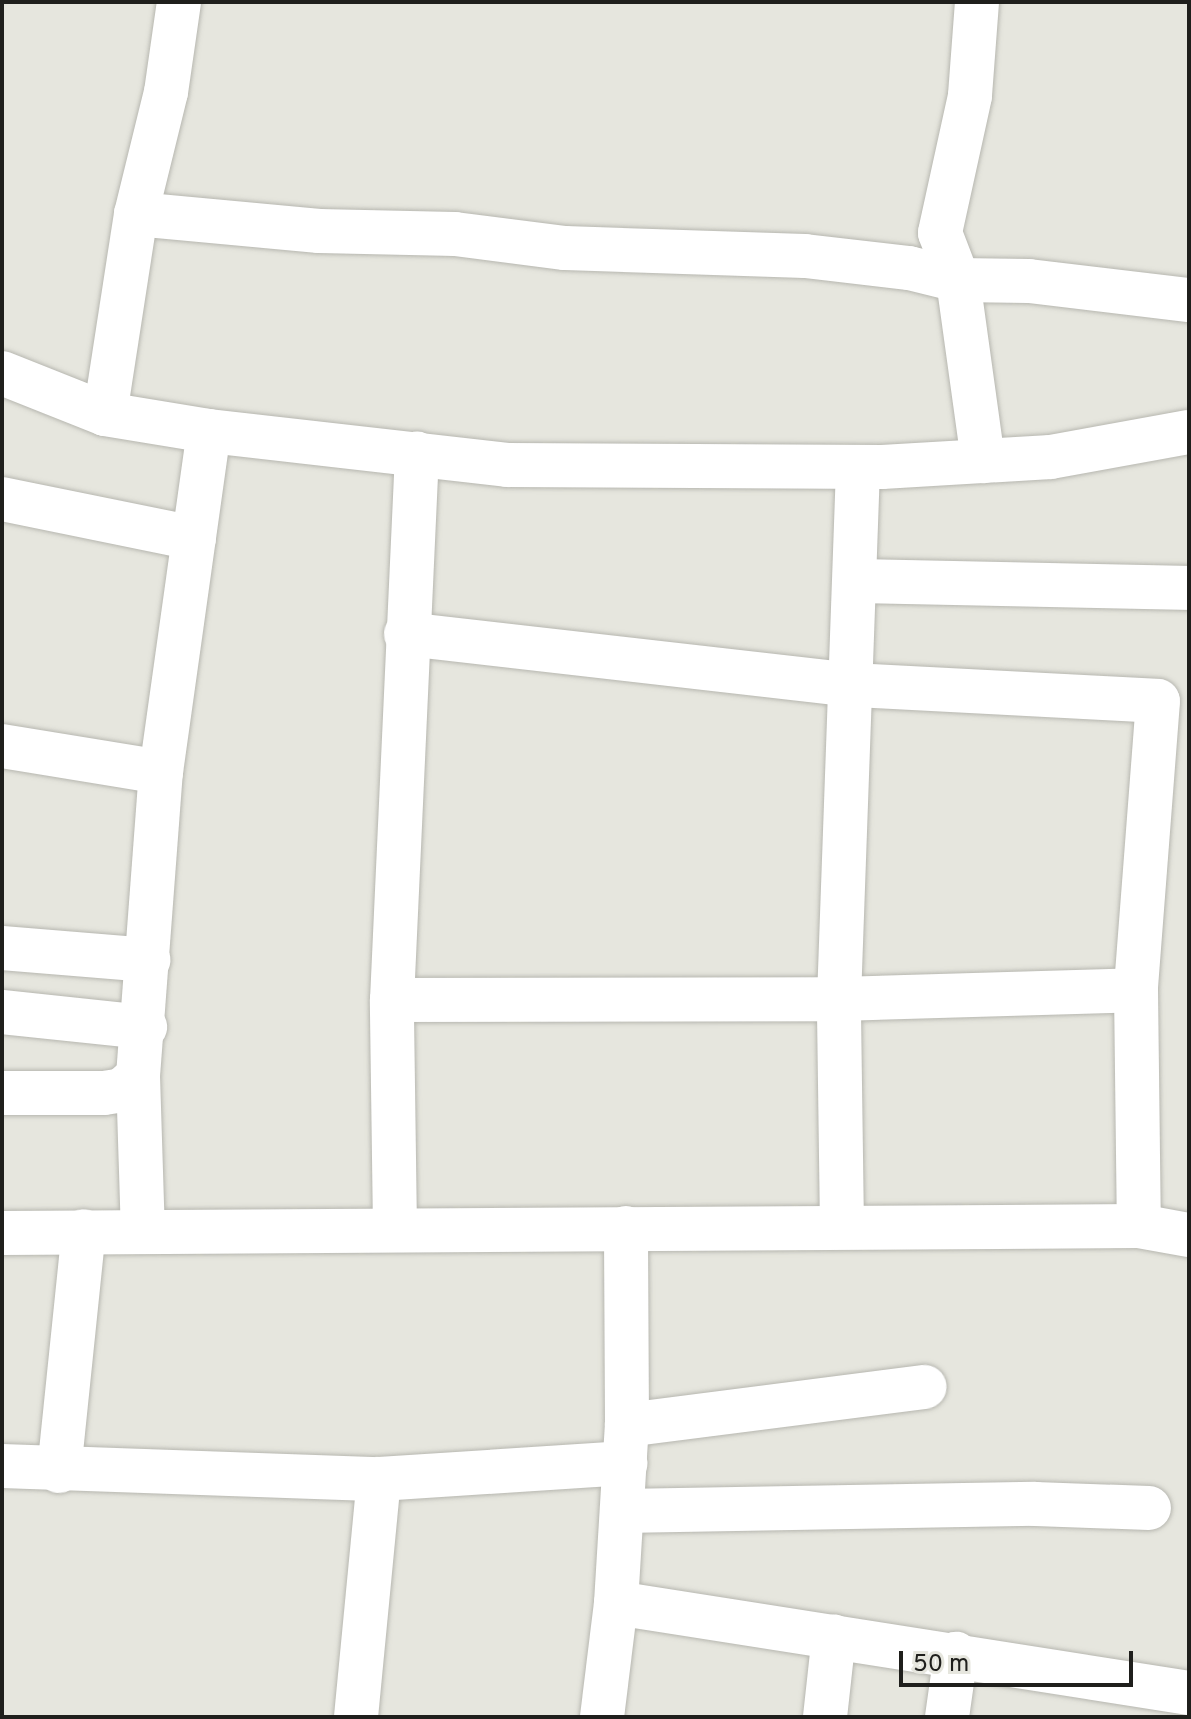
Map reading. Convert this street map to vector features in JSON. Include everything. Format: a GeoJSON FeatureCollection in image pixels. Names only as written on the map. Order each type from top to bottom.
{"type":"FeatureCollection","features":[{"type":"Feature","properties":{"kind":"street"},"geometry":{"type":"LineString","coordinates":[[105,414],[136,214],[166,92],[179,2]]}},
{"type":"Feature","properties":{"kind":"street"},"geometry":{"type":"LineString","coordinates":[[977,2],[970,96],[940,233],[958,280],[983,461]]}},
{"type":"Feature","properties":{"kind":"street"},"geometry":{"type":"LineString","coordinates":[[136,214],[319,231],[455,234],[565,248],[805,256],[909,268],[958,280],[1029,281],[1189,300]]}},
{"type":"Feature","properties":{"kind":"street"},"geometry":{"type":"LineString","coordinates":[[2,373],[105,414],[209,431],[507,465],[858,467],[983,461],[1051,457],[1189,432]]}},
{"type":"Feature","properties":{"kind":"street"},"geometry":{"type":"LineString","coordinates":[[143,1231],[138,1076],[145,1027],[161,772],[209,431]]}},
{"type":"Feature","properties":{"kind":"street"},"geometry":{"type":"LineString","coordinates":[[395,1229],[392,1000],[406,634],[417,454]]}},
{"type":"Feature","properties":{"kind":"street"},"geometry":{"type":"LineString","coordinates":[[842,1227],[839,999],[854,685],[858,467]]}},
{"type":"Feature","properties":{"kind":"street"},"geometry":{"type":"LineString","coordinates":[[2,499],[194,538]]}},
{"type":"Feature","properties":{"kind":"street"},"geometry":{"type":"LineString","coordinates":[[856,581],[1189,588]]}},
{"type":"Feature","properties":{"kind":"street"},"geometry":{"type":"LineString","coordinates":[[406,634],[854,685],[1158,701],[1136,990],[1139,1226]]}},
{"type":"Feature","properties":{"kind":"street"},"geometry":{"type":"LineString","coordinates":[[2,746],[161,772]]}},
{"type":"Feature","properties":{"kind":"street"},"geometry":{"type":"LineString","coordinates":[[2,948],[149,960]]}},
{"type":"Feature","properties":{"kind":"street"},"geometry":{"type":"LineString","coordinates":[[392,1000],[839,999],[1136,990]]}},
{"type":"Feature","properties":{"kind":"street"},"geometry":{"type":"LineString","coordinates":[[2,1012],[145,1027]]}},
{"type":"Feature","properties":{"kind":"street"},"geometry":{"type":"LineString","coordinates":[[2,1093],[104,1093],[122,1090],[138,1076]]}},
{"type":"Feature","properties":{"kind":"street"},"geometry":{"type":"LineString","coordinates":[[2,1233],[1139,1226],[1189,1235]]}},
{"type":"Feature","properties":{"kind":"street"},"geometry":{"type":"LineString","coordinates":[[602,1717],[616,1603],[626,1444],[626,1228]]}},
{"type":"Feature","properties":{"kind":"street"},"geometry":{"type":"LineString","coordinates":[[59,1471],[84,1231]]}},
{"type":"Feature","properties":{"kind":"street"},"geometry":{"type":"LineString","coordinates":[[2,1466],[59,1471],[379,1479],[626,1444],[925,1387]]}},
{"type":"Feature","properties":{"kind":"street"},"geometry":{"type":"LineString","coordinates":[[356,1717],[379,1479]]}},
{"type":"Feature","properties":{"kind":"street"},"geometry":{"type":"LineString","coordinates":[[622,1511],[1035,1504],[1149,1508]]}},
{"type":"Feature","properties":{"kind":"street"},"geometry":{"type":"LineString","coordinates":[[616,1603],[1189,1693]]}},
{"type":"Feature","properties":{"kind":"street"},"geometry":{"type":"LineString","coordinates":[[825,1717],[834,1636]]}},
{"type":"Feature","properties":{"kind":"street"},"geometry":{"type":"LineString","coordinates":[[947,1717],[956,1654]]}}]}
